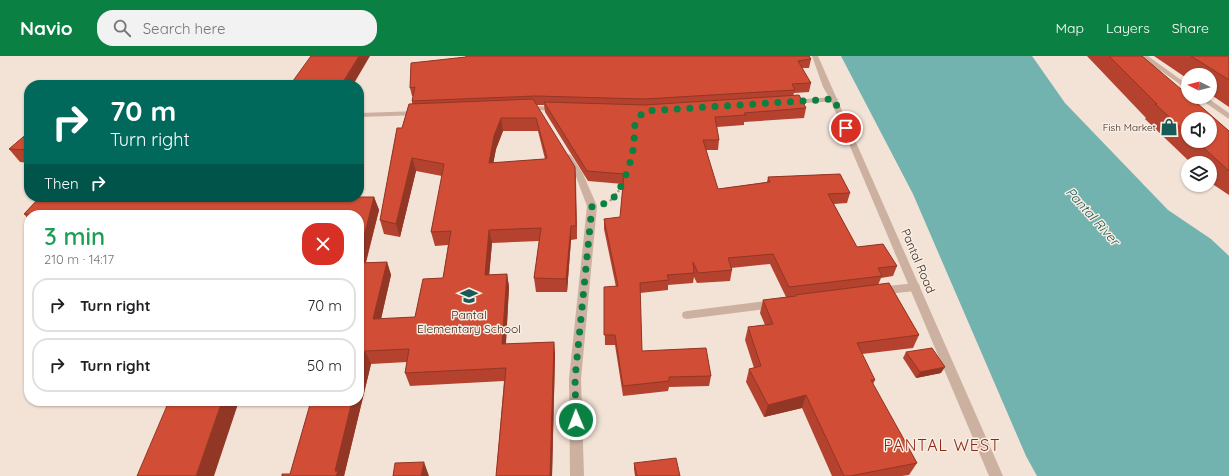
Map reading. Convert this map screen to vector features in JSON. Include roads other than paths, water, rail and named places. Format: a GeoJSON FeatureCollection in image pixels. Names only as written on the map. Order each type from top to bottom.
{"type":"FeatureCollection","features":[{"type":"Feature","properties":{"kind":"street","name":"Pantal Road"},"geometry":{"type":"LineString","coordinates":[[815,56],[827,87],[834,99],[996,476]]}},
{"type":"Feature","properties":{"kind":"street"},"geometry":{"type":"LineString","coordinates":[[1143,56],[1181,83]]}},
{"type":"Feature","properties":{"kind":"street"},"geometry":{"type":"LineString","coordinates":[[780,102],[834,99]]}},
{"type":"Feature","properties":{"kind":"street"},"geometry":{"type":"LineString","coordinates":[[1211,104],[1229,117]]}},
{"type":"Feature","properties":{"kind":"street"},"geometry":{"type":"LineString","coordinates":[[537,108],[543,119]]}},
{"type":"Feature","properties":{"kind":"street"},"geometry":{"type":"LineString","coordinates":[[524,109],[568,109]]}},
{"type":"Feature","properties":{"kind":"street"},"geometry":{"type":"LineString","coordinates":[[364,115],[426,113]]}},
{"type":"Feature","properties":{"kind":"street"},"geometry":{"type":"LineString","coordinates":[[562,149],[579,174],[592,206],[575,379],[577,476]]}},
{"type":"Feature","properties":{"kind":"street"},"geometry":{"type":"LineString","coordinates":[[867,293],[915,287]]}},
{"type":"Feature","properties":{"kind":"street"},"geometry":{"type":"LineString","coordinates":[[687,315],[789,303]]}},
{"type":"Feature","properties":{"kind":"water","name":"Pantal River"},"geometry":{"type":"Polygon","coordinates":[[[841,56],[1032,56],[1065,103],[1168,210],[1211,239],[1229,256],[1229,476],[1037,476],[1026,456],[913,194],[841,56]]]}},
{"type":"Feature","properties":{"kind":"place","name":"Fish Market"},"geometry":{"type":"Point","coordinates":[1169,127]}},
{"type":"Feature","properties":{"kind":"place","name":"Pantal Elementary School"},"geometry":{"type":"Point","coordinates":[469,296]}},
{"type":"Feature","properties":{"kind":"district","name":"PANTAL WEST"},"geometry":{"type":"Point","coordinates":[942,445]}}]}
